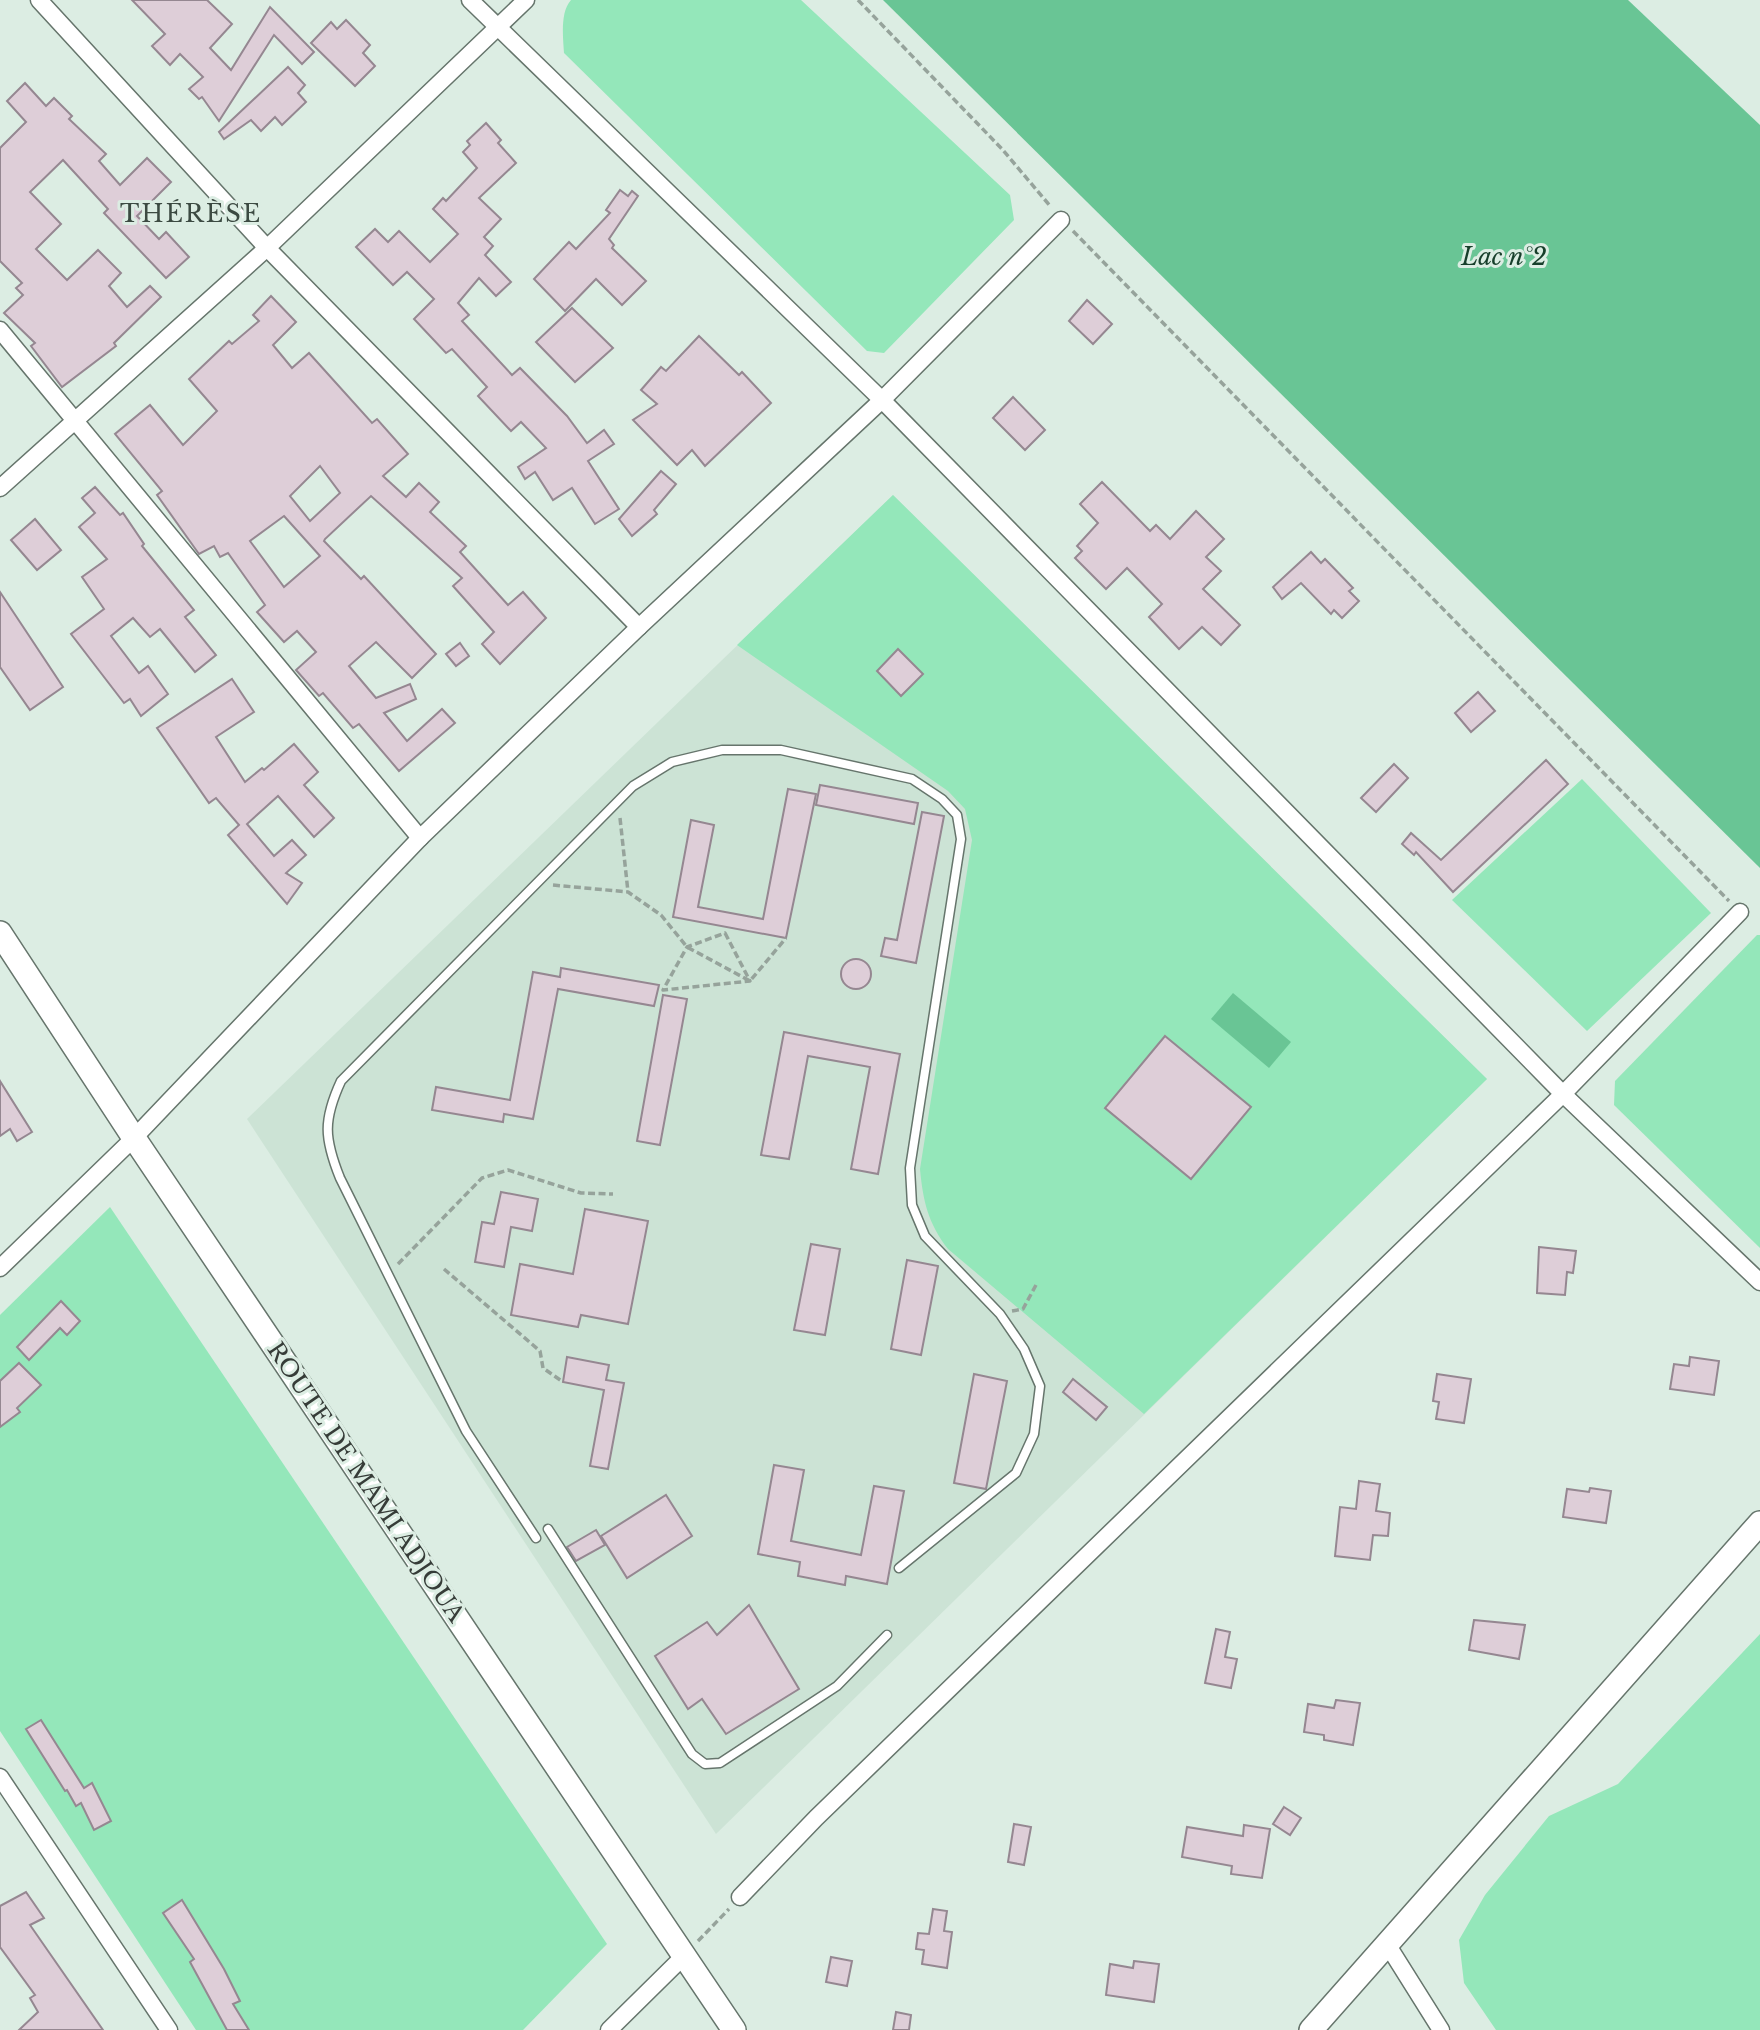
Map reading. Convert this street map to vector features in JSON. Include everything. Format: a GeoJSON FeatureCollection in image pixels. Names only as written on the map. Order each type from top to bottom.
{"type":"FeatureCollection","features":[{"type":"Feature","properties":{"kind":"street"},"geometry":{"type":"LineString","coordinates":[[39,0],[267,248],[639,627]]}},
{"type":"Feature","properties":{"kind":"street"},"geometry":{"type":"LineString","coordinates":[[470,0],[882,400],[1563,1094],[1760,1282]]}},
{"type":"Feature","properties":{"kind":"street"},"geometry":{"type":"LineString","coordinates":[[0,488],[267,248],[526,0]]}},
{"type":"Feature","properties":{"kind":"street"},"geometry":{"type":"LineString","coordinates":[[0,1268],[134,1138],[420,838],[639,627],[882,400],[1061,219]]}},
{"type":"Feature","properties":{"kind":"street"},"geometry":{"type":"LineString","coordinates":[[0,330],[420,838]]}},
{"type":"Feature","properties":{"kind":"street"},"geometry":{"type":"LineString","coordinates":[[740,1897],[816,1818],[1563,1094],[1740,912]]}},
{"type":"Feature","properties":{"kind":"street","name":"ROUTE DE MAMI ADJOUA"},"geometry":{"type":"LineString","coordinates":[[0,933],[134,1138],[733,2030]]}},
{"type":"Feature","properties":{"kind":"street"},"geometry":{"type":"LineString","coordinates":[[1311,2030],[1760,1523]]}},
{"type":"Feature","properties":{"kind":"street"},"geometry":{"type":"LineString","coordinates":[[0,1777],[169,2030]]}},
{"type":"Feature","properties":{"kind":"street"},"geometry":{"type":"LineString","coordinates":[[1387,1944],[1441,2030]]}},
{"type":"Feature","properties":{"kind":"street"},"geometry":{"type":"LineString","coordinates":[[609,2030],[685,1955]]}},
{"type":"Feature","properties":{"kind":"lane"},"geometry":{"type":"LineString","coordinates":[[536,1538],[466,1431],[328,1148],[326,1126],[331,1103],[341,1081],[633,786],[672,762],[722,750],[781,750],[912,779],[942,799],[957,816],[961,839],[910,1168],[912,1205],[925,1236],[1000,1314],[1024,1349],[1040,1385],[1034,1434],[1016,1474],[928,1541],[899,1568]]}},
{"type":"Feature","properties":{"kind":"lane"},"geometry":{"type":"LineString","coordinates":[[548,1529],[692,1754],[705,1764],[720,1763],[837,1686],[887,1635]]}},
{"type":"Feature","properties":{"kind":"path"},"geometry":{"type":"LineString","coordinates":[[858,0],[994,140],[1061,219],[1740,912]]}},
{"type":"Feature","properties":{"kind":"path"},"geometry":{"type":"LineString","coordinates":[[619,802],[628,892]]}},
{"type":"Feature","properties":{"kind":"path"},"geometry":{"type":"LineString","coordinates":[[537,883],[628,892],[660,915],[687,947],[750,981]]}},
{"type":"Feature","properties":{"kind":"path"},"geometry":{"type":"LineString","coordinates":[[750,981],[724,933],[687,947],[663,990],[750,981],[786,938]]}},
{"type":"Feature","properties":{"kind":"path"},"geometry":{"type":"LineString","coordinates":[[389,1273],[482,1178],[508,1170],[581,1193],[613,1194]]}},
{"type":"Feature","properties":{"kind":"path"},"geometry":{"type":"LineString","coordinates":[[444,1269],[540,1351],[543,1368],[563,1382]]}},
{"type":"Feature","properties":{"kind":"path"},"geometry":{"type":"LineString","coordinates":[[1000,1314],[1023,1309],[1036,1285]]}},
{"type":"Feature","properties":{"kind":"path"},"geometry":{"type":"LineString","coordinates":[[685,1955],[740,1897]]}},
{"type":"Feature","properties":{"kind":"shaded area"},"geometry":{"type":"Polygon","coordinates":[[[571,0],[801,0],[1010,195],[1014,220],[884,353],[867,351],[564,53],[564,18],[571,0]]]}},
{"type":"Feature","properties":{"kind":"shaded area"},"geometry":{"type":"Polygon","coordinates":[[[893,495],[1487,1079],[716,1834],[247,1119],[893,495]]]}},
{"type":"Feature","properties":{"kind":"shaded area"},"geometry":{"type":"Polygon","coordinates":[[[893,495],[1487,1079],[1144,1414],[948,1249],[928,1211],[920,1169],[972,840],[965,809],[948,791],[737,645],[893,495]]]}},
{"type":"Feature","properties":{"kind":"shaded area"},"geometry":{"type":"Polygon","coordinates":[[[1582,779],[1711,913],[1587,1031],[1452,900],[1582,779]]]}},
{"type":"Feature","properties":{"kind":"shaded area"},"geometry":{"type":"Polygon","coordinates":[[[1757,935],[1760,935],[1760,1248],[1614,1105],[1615,1081],[1757,935]]]}},
{"type":"Feature","properties":{"kind":"shaded area"},"geometry":{"type":"Polygon","coordinates":[[[110,1207],[607,1944],[523,2030],[196,2030],[0,1731],[0,1315],[110,1207]]]}},
{"type":"Feature","properties":{"kind":"shaded area"},"geometry":{"type":"Polygon","coordinates":[[[1760,1634],[1760,2030],[1496,2030],[1464,1983],[1459,1940],[1485,1895],[1549,1816],[1618,1784],[1760,1634]]]}},
{"type":"Feature","properties":{"kind":"water","name":"Lac n°2"},"geometry":{"type":"Polygon","coordinates":[[[883,0],[1628,0],[1760,125],[1760,868],[883,0]]]}},
{"type":"Feature","properties":{"kind":"water"},"geometry":{"type":"Polygon","coordinates":[[[1233,993],[1291,1042],[1269,1068],[1211,1019],[1233,993]]]}},
{"type":"Feature","properties":{"kind":"building"},"geometry":{"type":"Polygon","coordinates":[[[132,0],[207,0],[232,24],[210,48],[231,70],[270,7],[314,52],[302,64],[274,35],[219,121],[202,97],[199,99],[189,89],[203,77],[180,54],[170,65],[152,46],[165,34],[132,0]]]}},
{"type":"Feature","properties":{"kind":"building"},"geometry":{"type":"Polygon","coordinates":[[[346,20],[370,45],[363,53],[375,66],[355,86],[311,43],[331,22],[337,29],[346,20]]]}},
{"type":"Feature","properties":{"kind":"building"},"geometry":{"type":"Polygon","coordinates":[[[288,67],[305,85],[298,93],[306,102],[282,125],[275,117],[261,131],[251,120],[224,139],[219,132],[288,67]]]}},
{"type":"Feature","properties":{"kind":"building"},"geometry":{"type":"Polygon","coordinates":[[[25,83],[46,106],[54,98],[72,116],[69,119],[106,154],[99,161],[120,185],[147,158],[171,182],[137,216],[159,239],[166,232],[189,257],[166,278],[104,213],[108,209],[63,160],[30,192],[61,224],[36,249],[67,280],[98,250],[121,273],[109,286],[127,307],[150,286],[161,297],[114,343],[116,346],[62,387],[31,346],[35,343],[4,313],[23,295],[16,288],[22,283],[0,261],[0,148],[26,122],[7,101],[25,83]]]}},
{"type":"Feature","properties":{"kind":"building"},"geometry":{"type":"Polygon","coordinates":[[[486,123],[501,140],[498,143],[516,163],[479,198],[501,219],[484,237],[493,246],[485,255],[511,282],[496,296],[479,278],[458,303],[469,315],[462,321],[512,375],[520,368],[567,416],[587,443],[604,430],[614,444],[588,461],[619,509],[595,524],[572,488],[553,500],[535,472],[525,479],[518,467],[546,448],[521,422],[511,431],[478,396],[487,387],[452,349],[446,353],[414,319],[434,299],[407,272],[393,285],[356,247],[375,229],[388,242],[399,231],[430,262],[458,234],[433,209],[443,198],[446,201],[477,168],[463,152],[470,145],[467,141],[486,123]]]}},
{"type":"Feature","properties":{"kind":"building"},"geometry":{"type":"Polygon","coordinates":[[[620,190],[628,196],[632,191],[638,196],[609,239],[614,245],[612,248],[646,281],[622,305],[596,279],[565,311],[534,279],[569,242],[576,249],[610,213],[606,210],[620,190]]]}},
{"type":"Feature","properties":{"kind":"building"},"geometry":{"type":"Polygon","coordinates":[[[271,296],[296,322],[273,345],[292,368],[309,353],[372,423],[377,419],[408,454],[383,476],[406,497],[419,483],[439,502],[430,512],[466,546],[460,552],[508,605],[523,592],[546,618],[500,664],[482,644],[494,632],[453,586],[462,578],[371,496],[325,539],[361,579],[364,576],[436,654],[412,678],[376,642],[349,666],[376,698],[410,684],[416,699],[384,713],[407,741],[442,709],[455,723],[399,771],[359,724],[353,728],[323,693],[319,696],[296,670],[316,652],[297,631],[284,642],[257,612],[265,605],[228,553],[220,557],[214,546],[199,554],[157,495],[162,491],[115,434],[150,405],[183,445],[217,411],[189,379],[229,341],[232,344],[259,321],[253,315],[271,296]],[[320,466],[290,496],[310,521],[340,493],[320,466]],[[284,516],[250,541],[284,587],[320,556],[284,516]]]}},
{"type":"Feature","properties":{"kind":"building"},"geometry":{"type":"Polygon","coordinates":[[[1087,300],[1112,324],[1093,344],[1069,321],[1087,300]]]}},
{"type":"Feature","properties":{"kind":"building"},"geometry":{"type":"Polygon","coordinates":[[[572,308],[613,348],[575,382],[536,342],[572,308]]]}},
{"type":"Feature","properties":{"kind":"building"},"geometry":{"type":"Polygon","coordinates":[[[699,336],[739,375],[742,372],[771,403],[705,466],[692,450],[677,465],[633,420],[657,404],[641,390],[661,367],[666,371],[699,336]]]}},
{"type":"Feature","properties":{"kind":"building"},"geometry":{"type":"Polygon","coordinates":[[[1013,397],[1045,430],[1025,450],[993,418],[1013,397]]]}},
{"type":"Feature","properties":{"kind":"building"},"geometry":{"type":"Polygon","coordinates":[[[661,471],[676,484],[654,510],[657,514],[632,536],[619,519],[661,471]]]}},
{"type":"Feature","properties":{"kind":"building"},"geometry":{"type":"Polygon","coordinates":[[[1102,482],[1150,531],[1156,525],[1170,539],[1196,511],[1224,539],[1206,557],[1221,571],[1203,589],[1240,625],[1221,645],[1202,627],[1179,649],[1149,617],[1162,604],[1127,568],[1106,589],[1075,558],[1082,551],[1077,546],[1098,523],[1080,504],[1102,482]]]}},
{"type":"Feature","properties":{"kind":"building"},"geometry":{"type":"Polygon","coordinates":[[[95,487],[120,515],[123,513],[144,544],[142,546],[194,610],[185,617],[216,655],[195,672],[160,629],[150,637],[133,618],[111,636],[139,673],[148,666],[168,694],[141,716],[130,699],[124,703],[71,634],[104,609],[82,577],[107,559],[79,527],[95,513],[82,498],[95,487]]]}},
{"type":"Feature","properties":{"kind":"building"},"geometry":{"type":"Polygon","coordinates":[[[35,519],[61,550],[37,570],[11,540],[35,519]]]}},
{"type":"Feature","properties":{"kind":"building"},"geometry":{"type":"Polygon","coordinates":[[[1311,552],[1321,563],[1325,559],[1353,588],[1349,591],[1359,601],[1342,618],[1334,610],[1331,614],[1301,583],[1282,599],[1273,587],[1311,552]]]}},
{"type":"Feature","properties":{"kind":"building"},"geometry":{"type":"Polygon","coordinates":[[[0,592],[63,687],[30,710],[0,667],[0,592]]]}},
{"type":"Feature","properties":{"kind":"building"},"geometry":{"type":"Polygon","coordinates":[[[460,643],[469,656],[456,666],[446,654],[460,643]]]}},
{"type":"Feature","properties":{"kind":"building"},"geometry":{"type":"Polygon","coordinates":[[[898,649],[923,674],[901,696],[877,671],[898,649]]]}},
{"type":"Feature","properties":{"kind":"building"},"geometry":{"type":"Polygon","coordinates":[[[232,679],[254,712],[216,737],[245,782],[262,768],[264,770],[294,744],[318,772],[304,785],[334,818],[314,837],[278,796],[247,824],[274,856],[292,840],[306,855],[286,873],[302,883],[287,904],[228,835],[239,825],[216,798],[209,803],[157,728],[232,679]]]}},
{"type":"Feature","properties":{"kind":"building"},"geometry":{"type":"Polygon","coordinates":[[[1478,692],[1495,711],[1471,732],[1455,713],[1478,692]]]}},
{"type":"Feature","properties":{"kind":"building"},"geometry":{"type":"Polygon","coordinates":[[[1546,760],[1568,784],[1453,892],[1416,852],[1414,855],[1402,844],[1411,833],[1441,860],[1546,760]]]}},
{"type":"Feature","properties":{"kind":"building"},"geometry":{"type":"Polygon","coordinates":[[[1394,764],[1408,778],[1376,812],[1361,798],[1394,764]]]}},
{"type":"Feature","properties":{"kind":"building"},"geometry":{"type":"Polygon","coordinates":[[[820,785],[918,803],[914,824],[816,805],[820,785]]]}},
{"type":"Feature","properties":{"kind":"building"},"geometry":{"type":"Polygon","coordinates":[[[788,789],[816,794],[786,938],[673,917],[691,820],[714,825],[698,907],[763,919],[788,789]]]}},
{"type":"Feature","properties":{"kind":"building"},"geometry":{"type":"Polygon","coordinates":[[[922,812],[944,816],[916,963],[881,956],[885,938],[897,940],[922,812]]]}},
{"type":"Feature","properties":{"kind":"building"},"geometry":{"type":"Polygon","coordinates":[[[856,959],[866,964],[871,974],[866,984],[856,989],[846,984],[841,974],[846,964],[856,959]]]}},
{"type":"Feature","properties":{"kind":"building"},"geometry":{"type":"Polygon","coordinates":[[[561,968],[659,985],[654,1006],[558,989],[533,1119],[504,1114],[503,1122],[432,1110],[436,1087],[510,1100],[533,972],[560,977],[561,968]]]}},
{"type":"Feature","properties":{"kind":"building"},"geometry":{"type":"Polygon","coordinates":[[[663,995],[687,999],[660,1145],[637,1141],[663,995]]]}},
{"type":"Feature","properties":{"kind":"building"},"geometry":{"type":"Polygon","coordinates":[[[784,1032],[900,1054],[878,1174],[851,1169],[870,1067],[808,1056],[789,1159],[761,1155],[784,1032]]]}},
{"type":"Feature","properties":{"kind":"building"},"geometry":{"type":"Polygon","coordinates":[[[1165,1036],[1251,1107],[1191,1179],[1105,1108],[1165,1036]]]}},
{"type":"Feature","properties":{"kind":"building"},"geometry":{"type":"Polygon","coordinates":[[[0,1081],[32,1132],[17,1141],[10,1129],[0,1136],[0,1081]]]}},
{"type":"Feature","properties":{"kind":"building"},"geometry":{"type":"Polygon","coordinates":[[[501,1192],[538,1199],[532,1231],[511,1227],[504,1267],[475,1262],[482,1222],[494,1224],[501,1192]]]}},
{"type":"Feature","properties":{"kind":"building"},"geometry":{"type":"Polygon","coordinates":[[[585,1209],[648,1221],[628,1324],[581,1315],[578,1327],[511,1315],[520,1264],[573,1274],[585,1209]]]}},
{"type":"Feature","properties":{"kind":"building"},"geometry":{"type":"Polygon","coordinates":[[[811,1244],[840,1249],[825,1335],[794,1330],[811,1244]]]}},
{"type":"Feature","properties":{"kind":"building"},"geometry":{"type":"Polygon","coordinates":[[[1539,1247],[1576,1251],[1573,1273],[1567,1272],[1565,1295],[1537,1293],[1539,1247]]]}},
{"type":"Feature","properties":{"kind":"building"},"geometry":{"type":"Polygon","coordinates":[[[907,1260],[938,1266],[921,1355],[891,1349],[907,1260]]]}},
{"type":"Feature","properties":{"kind":"building"},"geometry":{"type":"Polygon","coordinates":[[[61,1301],[80,1321],[67,1335],[60,1328],[29,1360],[17,1347],[61,1301]]]}},
{"type":"Feature","properties":{"kind":"building"},"geometry":{"type":"Polygon","coordinates":[[[567,1357],[609,1365],[606,1380],[624,1383],[608,1469],[590,1466],[604,1390],[563,1382],[567,1357]]]}},
{"type":"Feature","properties":{"kind":"building"},"geometry":{"type":"Polygon","coordinates":[[[1690,1357],[1719,1361],[1714,1395],[1670,1389],[1674,1364],[1689,1366],[1690,1357]]]}},
{"type":"Feature","properties":{"kind":"building"},"geometry":{"type":"Polygon","coordinates":[[[19,1363],[41,1385],[17,1408],[20,1412],[0,1427],[0,1381],[19,1363]]]}},
{"type":"Feature","properties":{"kind":"building"},"geometry":{"type":"Polygon","coordinates":[[[974,1374],[1007,1381],[986,1489],[954,1483],[974,1374]]]}},
{"type":"Feature","properties":{"kind":"building"},"geometry":{"type":"Polygon","coordinates":[[[1437,1374],[1471,1379],[1464,1423],[1436,1419],[1439,1402],[1433,1401],[1437,1374]]]}},
{"type":"Feature","properties":{"kind":"building"},"geometry":{"type":"Polygon","coordinates":[[[1073,1379],[1107,1407],[1096,1420],[1063,1392],[1073,1379]]]}},
{"type":"Feature","properties":{"kind":"building"},"geometry":{"type":"Polygon","coordinates":[[[774,1465],[804,1470],[791,1541],[861,1555],[874,1486],[904,1491],[887,1584],[846,1576],[845,1585],[798,1576],[800,1562],[758,1554],[774,1465]]]}},
{"type":"Feature","properties":{"kind":"building"},"geometry":{"type":"Polygon","coordinates":[[[1359,1481],[1380,1484],[1376,1511],[1390,1513],[1388,1536],[1373,1535],[1370,1560],[1335,1556],[1340,1507],[1356,1509],[1359,1481]]]}},
{"type":"Feature","properties":{"kind":"building"},"geometry":{"type":"Polygon","coordinates":[[[1590,1488],[1611,1491],[1606,1523],[1563,1517],[1567,1489],[1589,1492],[1590,1488]]]}},
{"type":"Feature","properties":{"kind":"building"},"geometry":{"type":"Polygon","coordinates":[[[666,1495],[692,1536],[627,1578],[601,1536],[666,1495]]]}},
{"type":"Feature","properties":{"kind":"building"},"geometry":{"type":"Polygon","coordinates":[[[596,1530],[605,1545],[576,1561],[567,1547],[596,1530]]]}},
{"type":"Feature","properties":{"kind":"building"},"geometry":{"type":"Polygon","coordinates":[[[749,1605],[799,1689],[726,1734],[702,1699],[688,1709],[655,1656],[707,1622],[717,1635],[749,1605]]]}},
{"type":"Feature","properties":{"kind":"building"},"geometry":{"type":"Polygon","coordinates":[[[1474,1620],[1525,1625],[1519,1659],[1469,1650],[1474,1620]]]}},
{"type":"Feature","properties":{"kind":"building"},"geometry":{"type":"Polygon","coordinates":[[[1216,1629],[1230,1632],[1225,1657],[1237,1659],[1231,1688],[1205,1683],[1216,1629]]]}},
{"type":"Feature","properties":{"kind":"building"},"geometry":{"type":"Polygon","coordinates":[[[1336,1700],[1360,1703],[1353,1745],[1324,1740],[1324,1735],[1304,1732],[1308,1704],[1334,1708],[1336,1700]]]}},
{"type":"Feature","properties":{"kind":"building"},"geometry":{"type":"Polygon","coordinates":[[[41,1720],[84,1788],[92,1783],[111,1821],[94,1830],[81,1803],[76,1806],[67,1790],[65,1791],[26,1729],[41,1720]]]}},
{"type":"Feature","properties":{"kind":"building"},"geometry":{"type":"Polygon","coordinates":[[[1284,1807],[1301,1818],[1290,1835],[1273,1824],[1284,1807]]]}},
{"type":"Feature","properties":{"kind":"building"},"geometry":{"type":"Polygon","coordinates":[[[1014,1824],[1031,1827],[1024,1865],[1008,1862],[1014,1824]]]}},
{"type":"Feature","properties":{"kind":"building"},"geometry":{"type":"Polygon","coordinates":[[[1244,1825],[1270,1829],[1262,1878],[1231,1874],[1232,1866],[1182,1857],[1187,1827],[1243,1836],[1244,1825]]]}},
{"type":"Feature","properties":{"kind":"building"},"geometry":{"type":"Polygon","coordinates":[[[26,1892],[44,1918],[30,1925],[103,2030],[19,2030],[38,2012],[30,1998],[35,1995],[0,1947],[0,1906],[26,1892]]]}},
{"type":"Feature","properties":{"kind":"building"},"geometry":{"type":"Polygon","coordinates":[[[182,1900],[224,1969],[240,2001],[233,2004],[249,2030],[227,2030],[190,1962],[194,1959],[163,1913],[182,1900]]]}},
{"type":"Feature","properties":{"kind":"building"},"geometry":{"type":"Polygon","coordinates":[[[933,1909],[947,1911],[944,1931],[952,1932],[947,1968],[922,1964],[924,1950],[916,1949],[918,1933],[929,1934],[933,1909]]]}},
{"type":"Feature","properties":{"kind":"building"},"geometry":{"type":"Polygon","coordinates":[[[831,1957],[852,1961],[847,1986],[826,1982],[831,1957]]]}},
{"type":"Feature","properties":{"kind":"building"},"geometry":{"type":"Polygon","coordinates":[[[1134,1961],[1159,1964],[1154,2002],[1106,1995],[1110,1964],[1133,1968],[1134,1961]]]}},
{"type":"Feature","properties":{"kind":"building"},"geometry":{"type":"Polygon","coordinates":[[[896,2012],[911,2015],[909,2030],[893,2030],[896,2012]]]}},
{"type":"Feature","properties":{"kind":"district","name":"THÉRÈSE"},"geometry":{"type":"Point","coordinates":[191,214]}}]}
